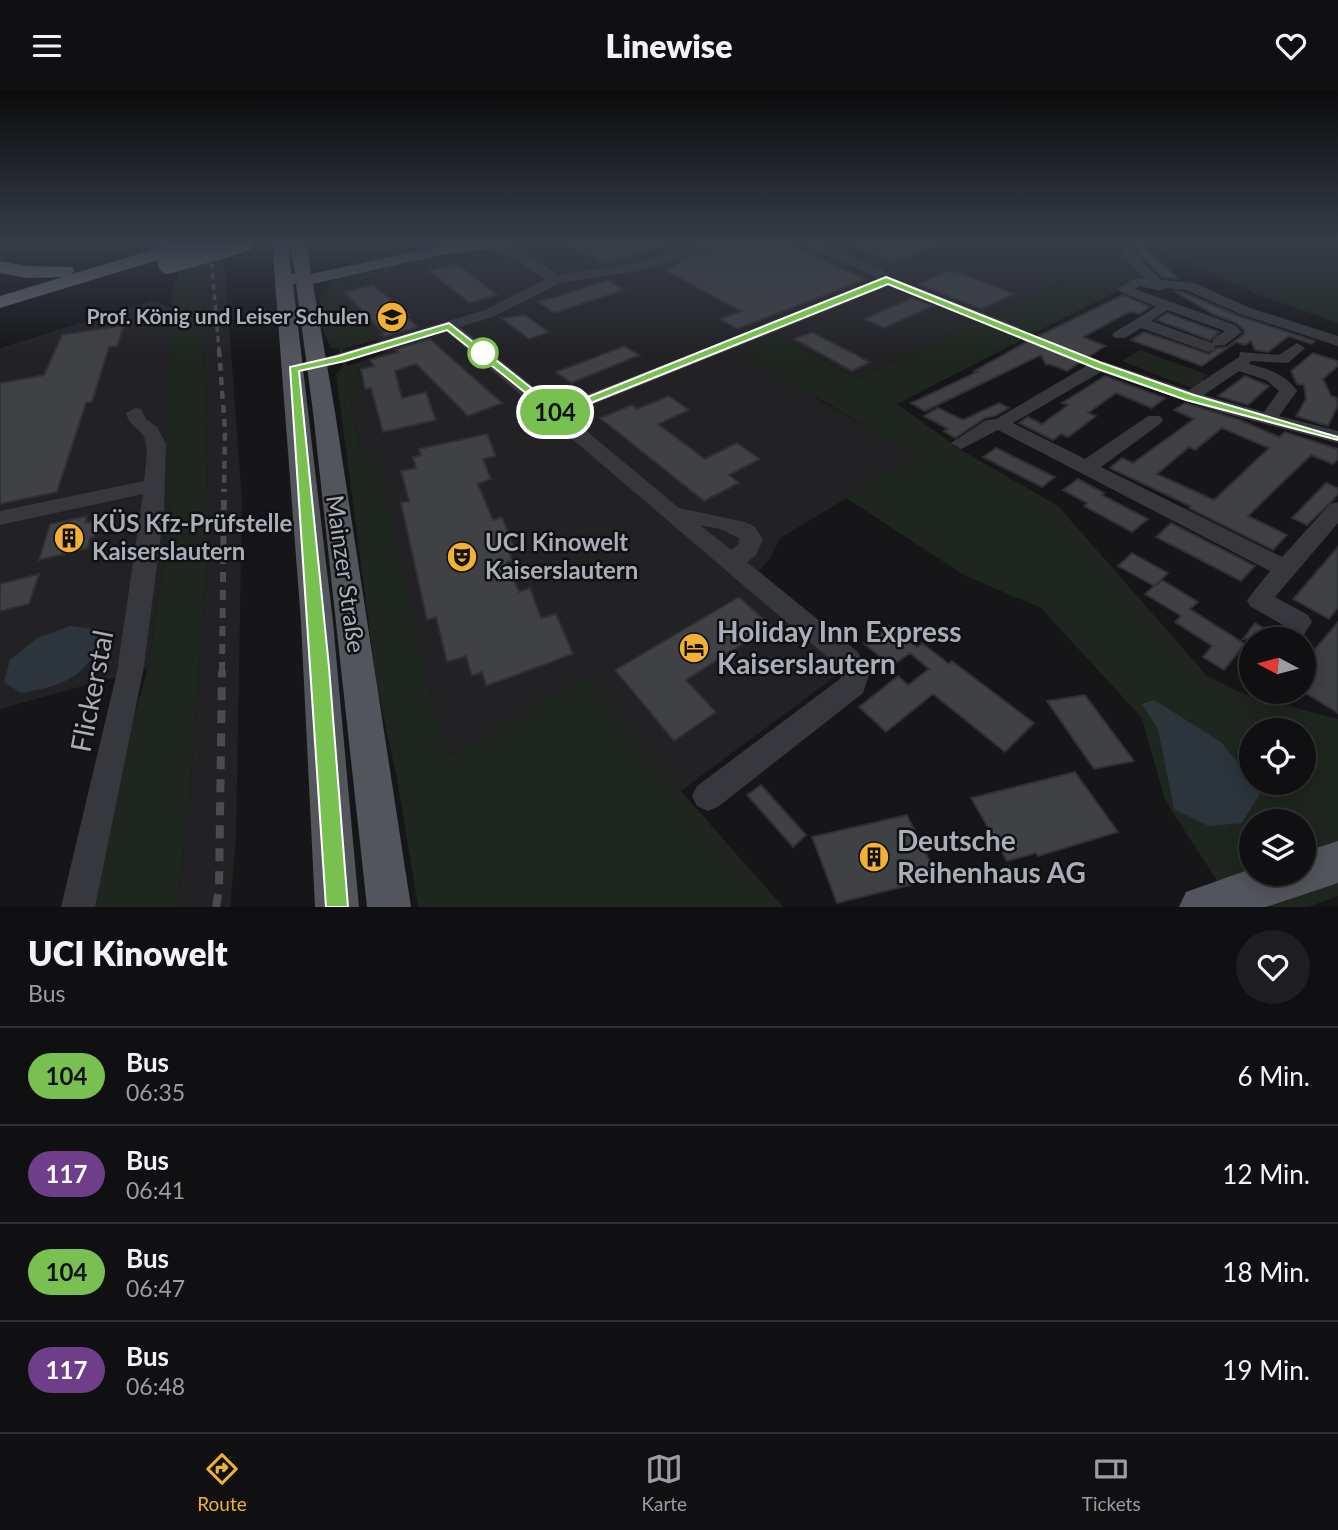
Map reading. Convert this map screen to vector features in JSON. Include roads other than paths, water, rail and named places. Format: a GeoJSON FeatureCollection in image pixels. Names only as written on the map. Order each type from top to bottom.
{"type":"FeatureCollection","features":[{"type":"Feature","properties":{"kind":"highway"},"geometry":{"type":"LineString","coordinates":[[0,304],[83,280]]}},
{"type":"Feature","properties":{"kind":"highway"},"geometry":{"type":"LineString","coordinates":[[0,314],[97,280]]}},
{"type":"Feature","properties":{"kind":"main road"},"geometry":{"type":"LineString","coordinates":[[299,281],[307,280]]}},
{"type":"Feature","properties":{"kind":"main road","name":"Mainzer Straße"},"geometry":{"type":"LineString","coordinates":[[299,281],[320,667],[337,907]]}},
{"type":"Feature","properties":{"kind":"main road","name":"Mainzer Straße"},"geometry":{"type":"LineString","coordinates":[[299,281],[305,367],[389,907]]}},
{"type":"Feature","properties":{"kind":"main road"},"geometry":{"type":"LineString","coordinates":[[1201,907],[1338,862]]}},
{"type":"Feature","properties":{"kind":"street"},"geometry":{"type":"LineString","coordinates":[[305,367],[501,309],[554,280]]}},
{"type":"Feature","properties":{"kind":"street"},"geometry":{"type":"LineString","coordinates":[[886,280],[1014,330]]}},
{"type":"Feature","properties":{"kind":"street"},"geometry":{"type":"LineString","coordinates":[[556,413],[883,284],[886,280]]}},
{"type":"Feature","properties":{"kind":"street"},"geometry":{"type":"LineString","coordinates":[[1154,280],[1183,312]]}},
{"type":"Feature","properties":{"kind":"street"},"geometry":{"type":"LineString","coordinates":[[1213,345],[1234,332],[1230,328],[1124,290],[1138,282],[1195,288],[1245,311],[1338,341]]}},
{"type":"Feature","properties":{"kind":"street"},"geometry":{"type":"LineString","coordinates":[[1120,335],[1160,310]]}},
{"type":"Feature","properties":{"kind":"street"},"geometry":{"type":"LineString","coordinates":[[1139,323],[1213,345],[1276,379],[1288,391],[1268,419]]}},
{"type":"Feature","properties":{"kind":"street"},"geometry":{"type":"LineString","coordinates":[[449,326],[849,660],[856,675],[853,685],[708,796]]}},
{"type":"Feature","properties":{"kind":"street"},"geometry":{"type":"LineString","coordinates":[[1190,397],[1242,360],[1282,359],[1297,348]]}},
{"type":"Feature","properties":{"kind":"street"},"geometry":{"type":"LineString","coordinates":[[1002,425],[1004,421],[1099,366],[1190,397],[1338,437]]}},
{"type":"Feature","properties":{"kind":"street","name":"Flickerstal"},"geometry":{"type":"LineString","coordinates":[[78,907],[130,673],[145,579],[155,485],[156,444],[150,431],[137,421],[135,414]]}},
{"type":"Feature","properties":{"kind":"street"},"geometry":{"type":"LineString","coordinates":[[1086,468],[1154,420]]}},
{"type":"Feature","properties":{"kind":"street"},"geometry":{"type":"LineString","coordinates":[[961,443],[993,424],[1002,425],[1285,569]]}},
{"type":"Feature","properties":{"kind":"street"},"geometry":{"type":"LineString","coordinates":[[0,518],[155,485]]}},
{"type":"Feature","properties":{"kind":"street"},"geometry":{"type":"LineString","coordinates":[[1296,627],[1300,622],[1259,600],[1338,509]]}},
{"type":"Feature","properties":{"kind":"street"},"geometry":{"type":"LineString","coordinates":[[674,515],[726,523],[748,533],[751,541],[748,549],[730,561]]}},
{"type":"Feature","properties":{"kind":"railway"},"geometry":{"type":"LineString","coordinates":[[213,280],[219,351]]}},
{"type":"Feature","properties":{"kind":"railway"},"geometry":{"type":"LineString","coordinates":[[219,349],[225,430],[224,491]]}},
{"type":"Feature","properties":{"kind":"railway"},"geometry":{"type":"LineString","coordinates":[[222,672],[224,489]]}},
{"type":"Feature","properties":{"kind":"railway"},"geometry":{"type":"LineString","coordinates":[[216,907],[219,889],[222,671]]}},
{"type":"Feature","properties":{"kind":"place","name":"Prof. König und Leiser Schulen"},"geometry":{"type":"Point","coordinates":[392,317]}},
{"type":"Feature","properties":{"kind":"place","name":"KÜS Kfz-Prüfstelle Kaiserslautern"},"geometry":{"type":"Point","coordinates":[69,538]}},
{"type":"Feature","properties":{"kind":"place","name":"UCI Kinowelt Kaiserslautern"},"geometry":{"type":"Point","coordinates":[462,557]}},
{"type":"Feature","properties":{"kind":"place","name":"Holiday Inn Express Kaiserslautern"},"geometry":{"type":"Point","coordinates":[694,648]}},
{"type":"Feature","properties":{"kind":"place","name":"Deutsche Reihenhaus AG"},"geometry":{"type":"Point","coordinates":[874,857]}}]}
